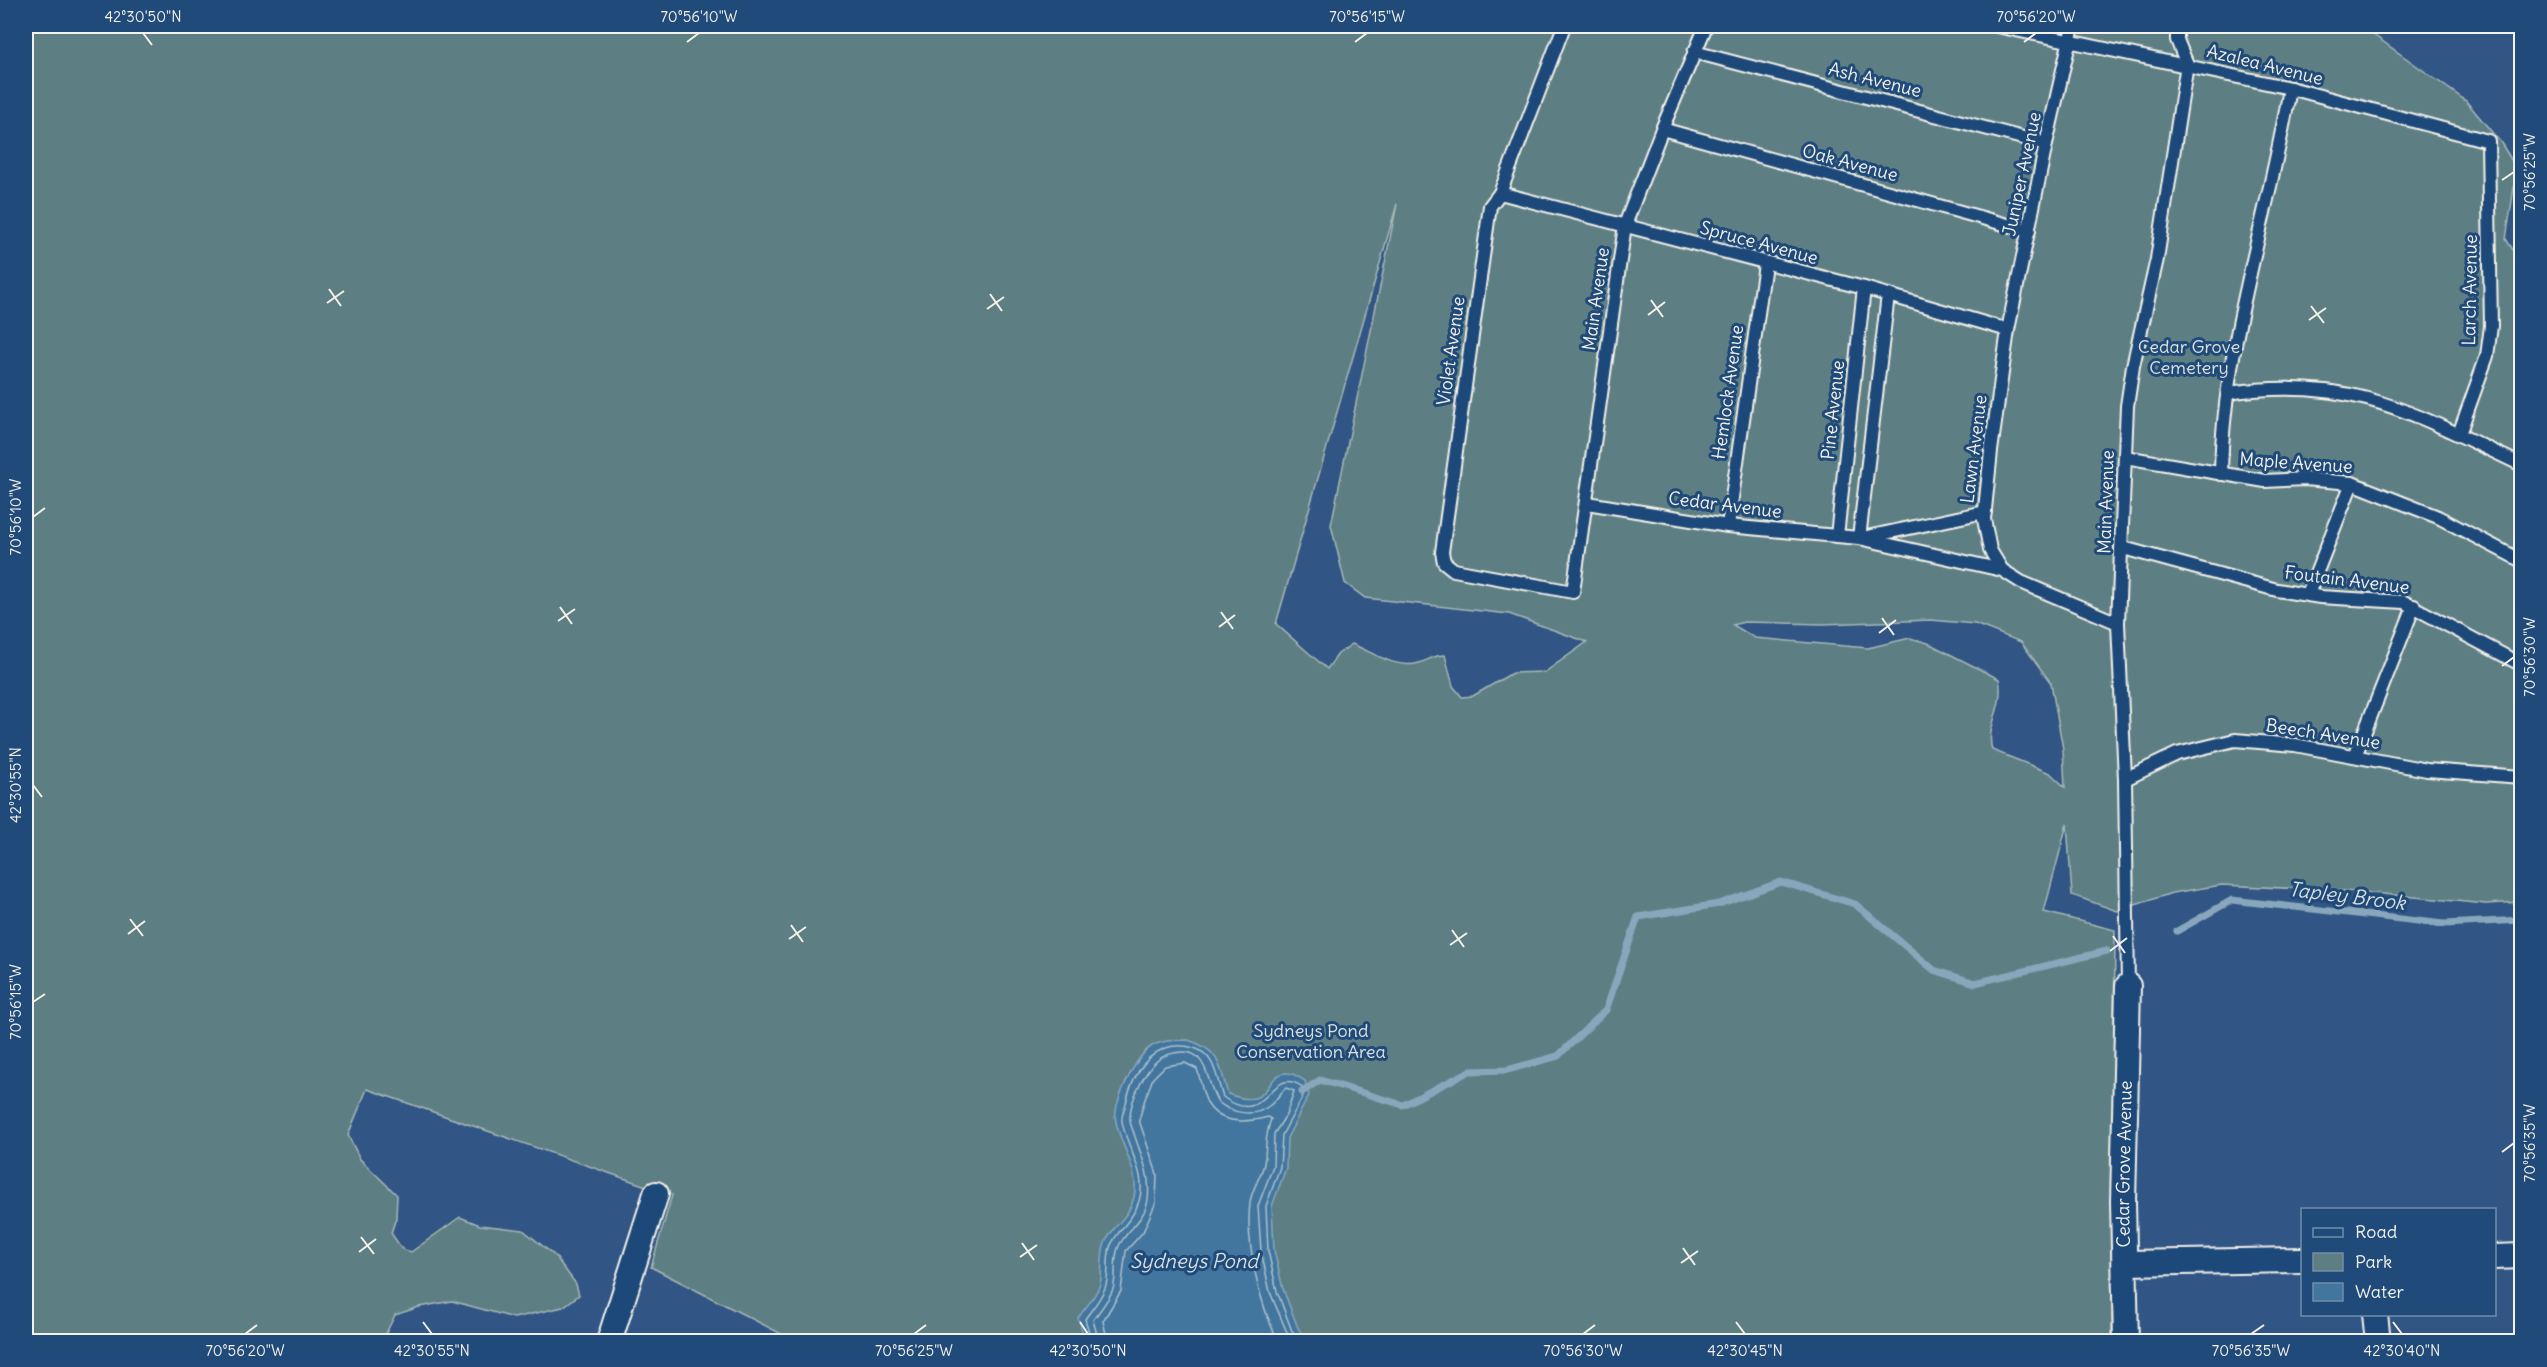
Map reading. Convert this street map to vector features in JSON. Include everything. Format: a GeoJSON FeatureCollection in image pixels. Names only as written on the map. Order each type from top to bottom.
{"type":"FeatureCollection","features":[{"type":"Feature","properties":{"kind":"street","name":"Cedar Grove Avenue"},"geometry":{"type":"LineString","coordinates":[[2126,1341],[2128,986]]}},
{"type":"Feature","properties":{"kind":"street"},"geometry":{"type":"LineString","coordinates":[[609,1341],[656,1194]]}},
{"type":"Feature","properties":{"kind":"street"},"geometry":{"type":"LineString","coordinates":[[2496,1257],[2522,1256]]}},
{"type":"Feature","properties":{"kind":"street"},"geometry":{"type":"LineString","coordinates":[[2125,1263],[2301,1260]]}},
{"type":"Feature","properties":{"kind":"street"},"geometry":{"type":"LineString","coordinates":[[2375,1316],[2378,1341]]}},
{"type":"Feature","properties":{"kind":"lane","name":"Violet Avenue"},"geometry":{"type":"LineString","coordinates":[[1564,26],[1500,194],[1491,202],[1443,556],[1448,568],[1454,570],[1573,592]]}},
{"type":"Feature","properties":{"kind":"lane","name":"Main Avenue"},"geometry":{"type":"LineString","coordinates":[[1573,592],[1625,225],[1662,129],[1706,26]]}},
{"type":"Feature","properties":{"kind":"lane","name":"Azalea Avenue"},"geometry":{"type":"LineString","coordinates":[[1997,26],[2187,64],[2290,88],[2488,141]]}},
{"type":"Feature","properties":{"kind":"lane","name":"Juniper Avenue"},"geometry":{"type":"LineString","coordinates":[[2008,330],[2073,26]]}},
{"type":"Feature","properties":{"kind":"lane","name":"Main Avenue"},"geometry":{"type":"LineString","coordinates":[[2128,986],[2125,779],[2118,623],[2123,548],[2125,457],[2133,366],[2157,259],[2187,64],[2177,40],[2177,26]]}},
{"type":"Feature","properties":{"kind":"lane","name":"Ash Avenue"},"geometry":{"type":"LineString","coordinates":[[1694,52],[2046,144]]}},
{"type":"Feature","properties":{"kind":"lane"},"geometry":{"type":"LineString","coordinates":[[2221,474],[2222,444],[2234,352],[2280,149],[2290,88]]}},
{"type":"Feature","properties":{"kind":"lane","name":"Oak Avenue"},"geometry":{"type":"LineString","coordinates":[[1662,129],[2029,231]]}},
{"type":"Feature","properties":{"kind":"lane","name":"Larch Avenue"},"geometry":{"type":"LineString","coordinates":[[2459,434],[2487,356],[2491,326],[2488,141]]}},
{"type":"Feature","properties":{"kind":"lane","name":"Spruce Avenue"},"geometry":{"type":"LineString","coordinates":[[1500,194],[1864,288],[2008,330]]}},
{"type":"Feature","properties":{"kind":"lane","name":"Hemlock Avenue"},"geometry":{"type":"LineString","coordinates":[[1728,525],[1765,264]]}},
{"type":"Feature","properties":{"kind":"lane","name":"Pine Avenue"},"geometry":{"type":"LineString","coordinates":[[1837,536],[1864,288]]}},
{"type":"Feature","properties":{"kind":"lane"},"geometry":{"type":"LineString","coordinates":[[1859,538],[1888,295]]}},
{"type":"Feature","properties":{"kind":"lane","name":"Lawn Avenue"},"geometry":{"type":"LineString","coordinates":[[2002,570],[1990,550],[1984,512],[2008,330]]}},
{"type":"Feature","properties":{"kind":"lane"},"geometry":{"type":"LineString","coordinates":[[2228,393],[2258,389],[2303,388],[2357,394],[2412,412],[2522,465]]}},
{"type":"Feature","properties":{"kind":"lane","name":"Maple Avenue"},"geometry":{"type":"LineString","coordinates":[[2125,457],[2265,481],[2304,479],[2352,483],[2438,517],[2522,561]]}},
{"type":"Feature","properties":{"kind":"lane"},"geometry":{"type":"LineString","coordinates":[[2308,594],[2352,483]]}},
{"type":"Feature","properties":{"kind":"lane","name":"Cedar Avenue"},"geometry":{"type":"LineString","coordinates":[[1587,503],[1728,525],[1859,538],[2002,570],[2021,582],[2118,623]]}},
{"type":"Feature","properties":{"kind":"lane","name":"Cedar Avenue"},"geometry":{"type":"LineString","coordinates":[[1859,538],[1984,512]]}},
{"type":"Feature","properties":{"kind":"lane","name":"Foutain Avenue"},"geometry":{"type":"LineString","coordinates":[[2123,548],[2277,590],[2404,602],[2522,665]]}},
{"type":"Feature","properties":{"kind":"lane"},"geometry":{"type":"LineString","coordinates":[[2355,756],[2414,606]]}},
{"type":"Feature","properties":{"kind":"lane","name":"Beech Avenue"},"geometry":{"type":"LineString","coordinates":[[2125,779],[2177,754],[2235,740],[2295,745],[2427,770],[2522,777]]}},
{"type":"Feature","properties":{"kind":"green space"},"geometry":{"type":"Polygon","coordinates":[[[26,26],[2361,26],[2466,101],[2501,143],[2517,169],[2506,239],[2522,264],[2521,902],[2486,904],[2363,892],[2222,885],[2172,893],[2117,911],[2072,895],[2067,824],[2044,912],[2115,930],[2112,1341],[795,1341],[651,1267],[672,1195],[367,1089],[348,1135],[360,1159],[397,1195],[396,1218],[391,1233],[402,1249],[411,1252],[460,1217],[480,1225],[523,1230],[555,1256],[576,1284],[579,1295],[563,1307],[514,1318],[452,1301],[419,1307],[395,1315],[386,1333],[390,1341],[26,1341],[26,26]],[[1397,204],[1276,624],[1327,669],[1338,654],[1352,644],[1402,664],[1411,665],[1445,655],[1453,686],[1462,697],[1473,696],[1512,673],[1545,672],[1587,642],[1509,614],[1365,598],[1345,583],[1331,525],[1397,204]],[[1931,620],[1823,624],[1744,622],[1733,625],[1755,638],[1868,648],[1910,638],[1928,643],[1999,679],[1999,699],[1991,732],[1992,750],[2050,773],[2065,787],[2063,749],[2051,683],[2021,642],[1975,624],[1931,620]]]}},
{"type":"Feature","properties":{"kind":"water","name":"Sydneys Pond"},"geometry":{"type":"Polygon","coordinates":[[[1188,1040],[1206,1048],[1217,1060],[1228,1094],[1254,1098],[1261,1095],[1280,1074],[1288,1073],[1305,1081],[1309,1095],[1287,1138],[1286,1168],[1272,1206],[1274,1250],[1283,1289],[1298,1328],[1307,1341],[1086,1341],[1078,1318],[1094,1297],[1100,1284],[1105,1243],[1129,1210],[1134,1197],[1132,1168],[1116,1122],[1121,1093],[1139,1060],[1152,1046],[1165,1041],[1188,1040]]]}},
{"type":"Feature","properties":{"kind":"waterway","name":"Tapley Brook"},"geometry":{"type":"LineString","coordinates":[[1302,1092],[1320,1080],[1403,1105],[1470,1071],[1507,1070],[1558,1056],[1606,1010],[1638,917],[1719,904],[1781,882],[1855,904],[1934,970],[1975,983],[2107,951]]}},
{"type":"Feature","properties":{"kind":"waterway","name":"Tapley Brook"},"geometry":{"type":"LineString","coordinates":[[2177,931],[2232,900],[2444,924],[2522,920]]}},
{"type":"Feature","properties":{"kind":"park label","name":"Cedar Grove Cemetery"},"geometry":{"type":"Point","coordinates":[2189,357]}},
{"type":"Feature","properties":{"kind":"park label","name":"Sydneys Pond Conservation Area"},"geometry":{"type":"Point","coordinates":[1311,1041]}}]}
